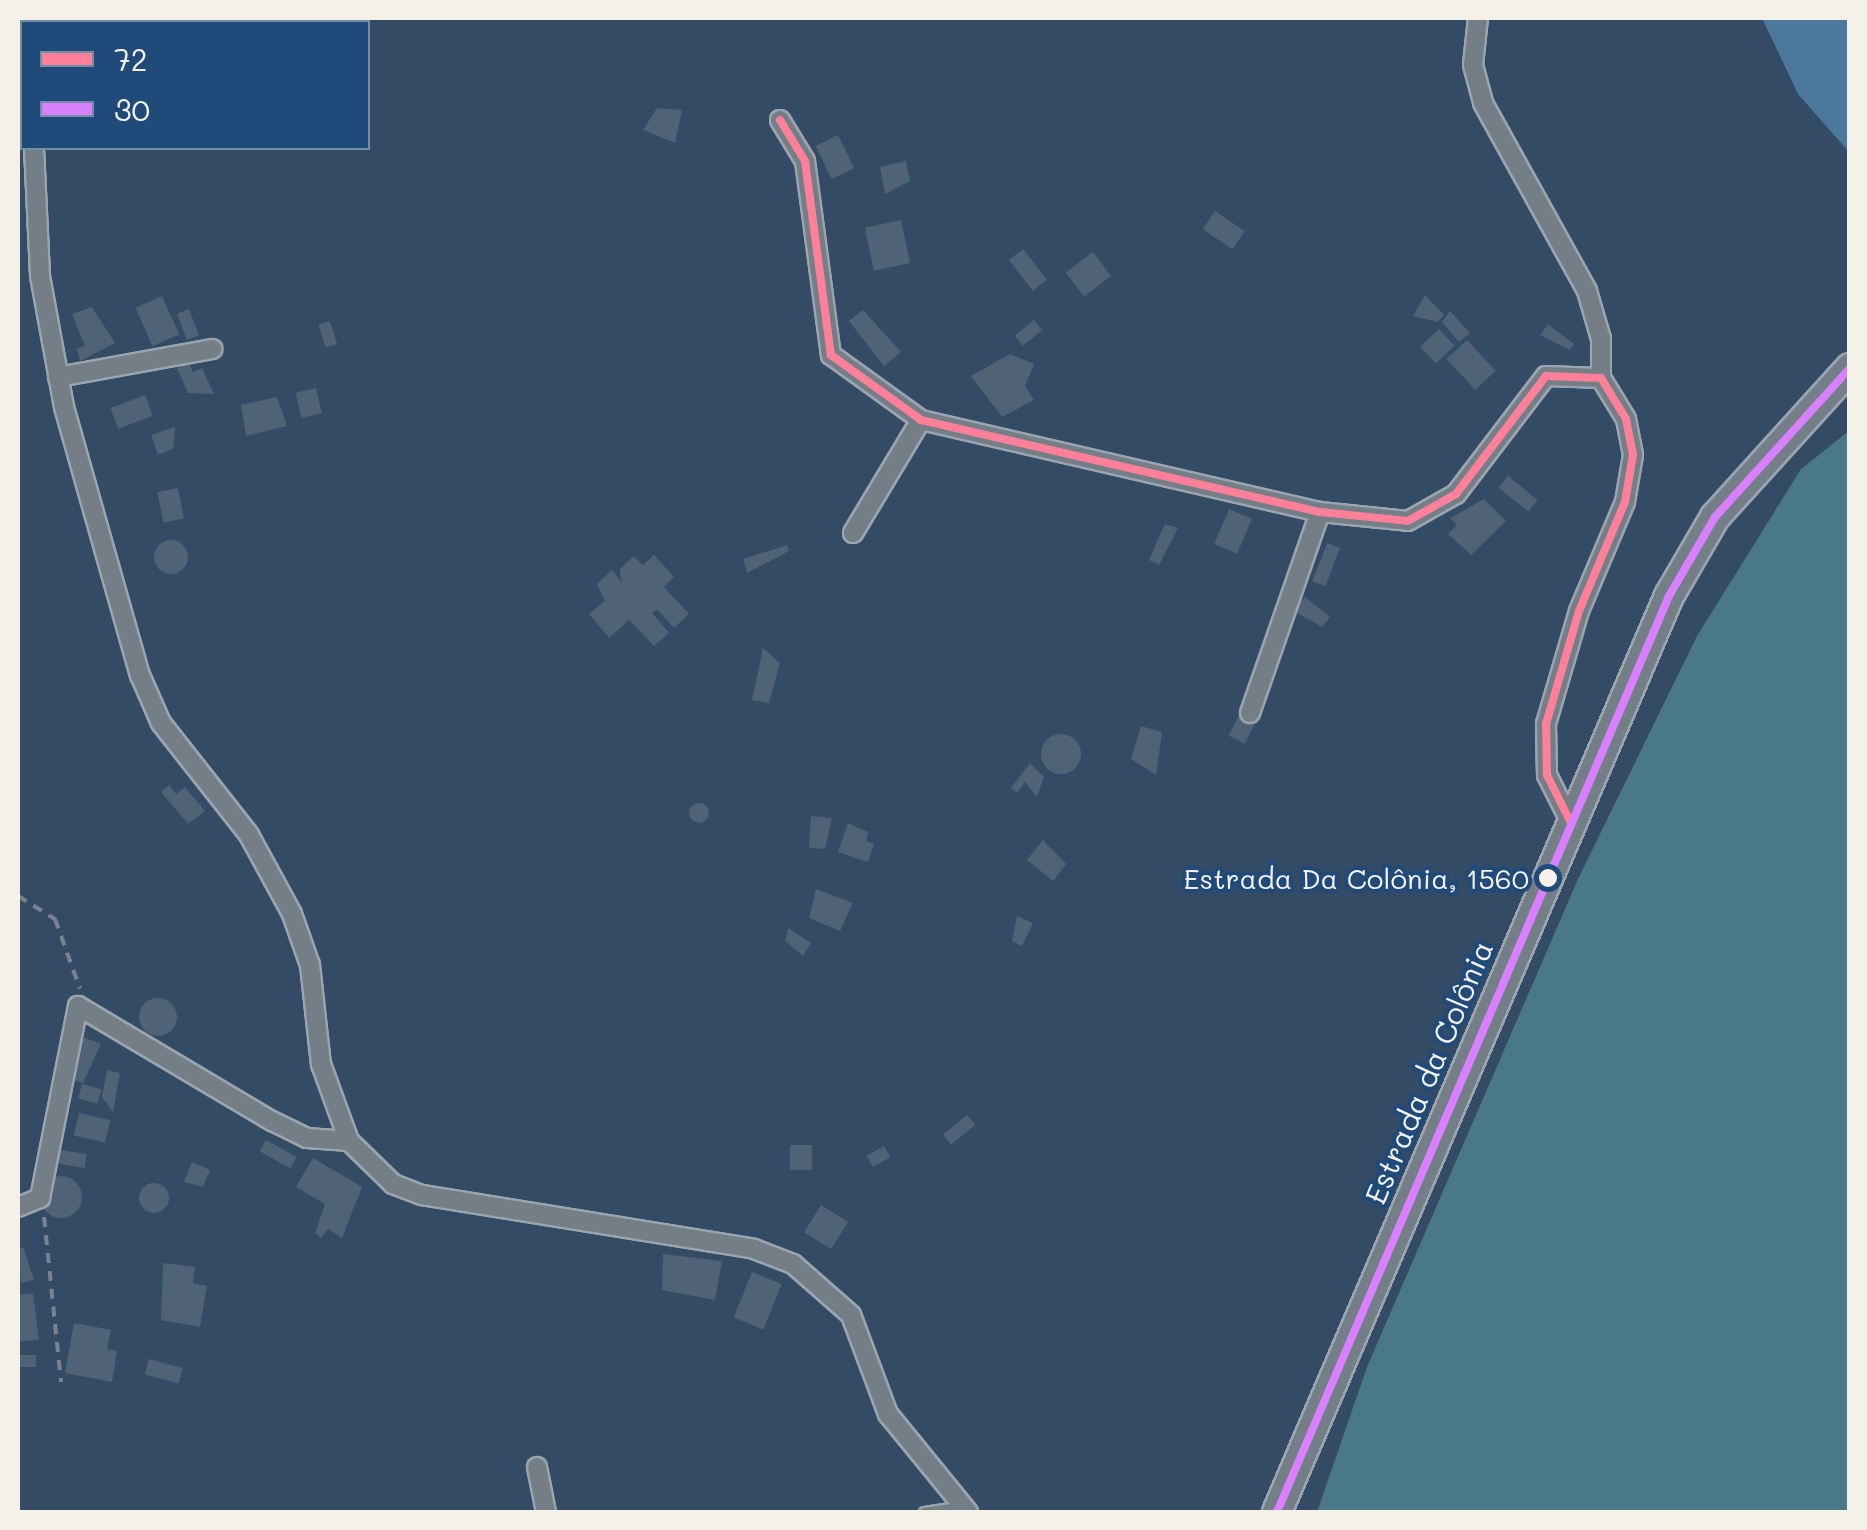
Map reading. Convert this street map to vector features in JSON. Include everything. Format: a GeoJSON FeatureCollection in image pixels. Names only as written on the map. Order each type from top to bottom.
{"type":"FeatureCollection","features":[{"type":"Feature","properties":{"kind":"main road","name":"Estrada da Colônia"},"geometry":{"type":"LineString","coordinates":[[1277,1512],[1670,596],[1715,518],[1850,368]]}},
{"type":"Feature","properties":{"kind":"street"},"geometry":{"type":"LineString","coordinates":[[1478,18],[1473,65],[1483,103],[1587,291],[1601,339],[1601,378],[1626,418],[1633,455],[1625,502],[1579,611],[1546,724],[1547,775],[1570,824]]}},
{"type":"Feature","properties":{"kind":"street"},"geometry":{"type":"LineString","coordinates":[[780,120],[805,160],[831,354],[921,420],[1320,512],[1424,518],[1474,473],[1546,376],[1601,378]]}},
{"type":"Feature","properties":{"kind":"street"},"geometry":{"type":"LineString","coordinates":[[34,150],[40,276],[58,377],[148,701],[249,835],[292,914],[310,965],[328,1093],[349,1142],[393,1184],[422,1195],[754,1249],[793,1264],[851,1315],[888,1414],[965,1509]]}},
{"type":"Feature","properties":{"kind":"street"},"geometry":{"type":"LineString","coordinates":[[58,377],[212,349]]}},
{"type":"Feature","properties":{"kind":"street"},"geometry":{"type":"LineString","coordinates":[[854,533],[921,420]]}},
{"type":"Feature","properties":{"kind":"street"},"geometry":{"type":"LineString","coordinates":[[1250,713],[1320,512]]}},
{"type":"Feature","properties":{"kind":"street"},"geometry":{"type":"LineString","coordinates":[[18,1207],[40,1198],[78,1006],[272,1121],[308,1138],[349,1142]]}},
{"type":"Feature","properties":{"kind":"street"},"geometry":{"type":"LineString","coordinates":[[537,1467],[546,1512]]}},
{"type":"Feature","properties":{"kind":"lane"},"geometry":{"type":"LineString","coordinates":[[924,1512],[965,1509]]}},
{"type":"Feature","properties":{"kind":"path"},"geometry":{"type":"LineString","coordinates":[[18,896],[46,909],[65,934],[78,1006]]}},
{"type":"Feature","properties":{"kind":"path"},"geometry":{"type":"LineString","coordinates":[[40,1198],[61,1382]]}},
{"type":"Feature","properties":{"kind":"shaded area"},"geometry":{"type":"Polygon","coordinates":[[[1762,18],[1849,18],[1849,152],[1798,94],[1762,18]]]}},
{"type":"Feature","properties":{"kind":"shaded area"},"geometry":{"type":"Polygon","coordinates":[[[1849,431],[1849,1512],[1317,1512],[1367,1367],[1578,879],[1697,636],[1801,469],[1849,431]]]}},
{"type":"Feature","properties":{"kind":"building"},"geometry":{"type":"Polygon","coordinates":[[[657,108],[682,110],[675,143],[643,130],[657,108]]]}},
{"type":"Feature","properties":{"kind":"building"},"geometry":{"type":"Polygon","coordinates":[[[838,135],[854,168],[832,179],[816,146],[838,135]]]}},
{"type":"Feature","properties":{"kind":"building"},"geometry":{"type":"Polygon","coordinates":[[[906,161],[910,181],[885,194],[880,167],[906,161]]]}},
{"type":"Feature","properties":{"kind":"building"},"geometry":{"type":"Polygon","coordinates":[[[1215,211],[1245,231],[1233,249],[1203,229],[1215,211]]]}},
{"type":"Feature","properties":{"kind":"building"},"geometry":{"type":"Polygon","coordinates":[[[901,220],[910,263],[874,271],[865,228],[901,220]]]}},
{"type":"Feature","properties":{"kind":"building"},"geometry":{"type":"Polygon","coordinates":[[[1023,249],[1047,280],[1033,291],[1009,260],[1023,249]]]}},
{"type":"Feature","properties":{"kind":"building"},"geometry":{"type":"Polygon","coordinates":[[[1093,252],[1111,276],[1084,296],[1066,272],[1093,252]]]}},
{"type":"Feature","properties":{"kind":"building"},"geometry":{"type":"Polygon","coordinates":[[[1425,295],[1444,315],[1437,322],[1413,316],[1425,295]]]}},
{"type":"Feature","properties":{"kind":"building"},"geometry":{"type":"Polygon","coordinates":[[[162,296],[179,334],[153,346],[136,308],[162,296]]]}},
{"type":"Feature","properties":{"kind":"building"},"geometry":{"type":"Polygon","coordinates":[[[92,307],[115,343],[80,361],[77,349],[85,346],[72,314],[92,307]]]}},
{"type":"Feature","properties":{"kind":"building"},"geometry":{"type":"Polygon","coordinates":[[[189,309],[199,335],[187,340],[177,314],[189,309]]]}},
{"type":"Feature","properties":{"kind":"building"},"geometry":{"type":"Polygon","coordinates":[[[863,310],[901,352],[884,366],[849,321],[863,310]]]}},
{"type":"Feature","properties":{"kind":"building"},"geometry":{"type":"Polygon","coordinates":[[[1450,311],[1470,333],[1459,342],[1442,322],[1450,311]]]}},
{"type":"Feature","properties":{"kind":"building"},"geometry":{"type":"Polygon","coordinates":[[[1034,320],[1042,330],[1023,346],[1015,336],[1034,320]]]}},
{"type":"Feature","properties":{"kind":"building"},"geometry":{"type":"Polygon","coordinates":[[[330,321],[337,344],[326,347],[319,325],[330,321]]]}},
{"type":"Feature","properties":{"kind":"building"},"geometry":{"type":"Polygon","coordinates":[[[1548,324],[1574,344],[1570,350],[1540,335],[1548,324]]]}},
{"type":"Feature","properties":{"kind":"building"},"geometry":{"type":"Polygon","coordinates":[[[1439,329],[1455,346],[1436,364],[1420,347],[1439,329]]]}},
{"type":"Feature","properties":{"kind":"building"},"geometry":{"type":"Polygon","coordinates":[[[1467,340],[1496,371],[1475,390],[1447,359],[1467,340]]]}},
{"type":"Feature","properties":{"kind":"building"},"geometry":{"type":"Polygon","coordinates":[[[1010,354],[1034,364],[1025,386],[1034,400],[1002,417],[971,376],[1010,354]]]}},
{"type":"Feature","properties":{"kind":"building"},"geometry":{"type":"Polygon","coordinates":[[[188,362],[193,372],[202,368],[214,394],[188,393],[177,368],[188,362]]]}},
{"type":"Feature","properties":{"kind":"building"},"geometry":{"type":"Polygon","coordinates":[[[316,388],[322,413],[301,418],[296,393],[316,388]]]}},
{"type":"Feature","properties":{"kind":"building"},"geometry":{"type":"Polygon","coordinates":[[[145,395],[153,416],[118,429],[110,408],[145,395]]]}},
{"type":"Feature","properties":{"kind":"building"},"geometry":{"type":"Polygon","coordinates":[[[277,397],[287,426],[246,436],[241,405],[277,397]]]}},
{"type":"Feature","properties":{"kind":"building"},"geometry":{"type":"Polygon","coordinates":[[[175,427],[173,449],[158,455],[151,435],[175,427]]]}},
{"type":"Feature","properties":{"kind":"building"},"geometry":{"type":"Polygon","coordinates":[[[1508,476],[1538,500],[1528,512],[1499,488],[1508,476]]]}},
{"type":"Feature","properties":{"kind":"building"},"geometry":{"type":"Polygon","coordinates":[[[178,488],[184,518],[163,522],[157,492],[178,488]]]}},
{"type":"Feature","properties":{"kind":"building"},"geometry":{"type":"Polygon","coordinates":[[[1484,499],[1506,521],[1471,555],[1448,534],[1457,525],[1450,518],[1484,499]]]}},
{"type":"Feature","properties":{"kind":"building"},"geometry":{"type":"Polygon","coordinates":[[[1229,509],[1252,519],[1237,554],[1214,544],[1229,509]]]}},
{"type":"Feature","properties":{"kind":"building"},"geometry":{"type":"Polygon","coordinates":[[[1165,524],[1178,528],[1159,565],[1149,560],[1165,524]]]}},
{"type":"Feature","properties":{"kind":"building"},"geometry":{"type":"Polygon","coordinates":[[[171,540],[183,545],[188,557],[183,569],[171,574],[159,569],[154,557],[159,545],[171,540]]]}},
{"type":"Feature","properties":{"kind":"building"},"geometry":{"type":"Polygon","coordinates":[[[1327,543],[1340,548],[1325,586],[1312,581],[1327,543]]]}},
{"type":"Feature","properties":{"kind":"building"},"geometry":{"type":"Polygon","coordinates":[[[787,545],[789,551],[747,573],[743,559],[787,545]]]}},
{"type":"Feature","properties":{"kind":"building"},"geometry":{"type":"Polygon","coordinates":[[[654,555],[674,577],[664,587],[689,614],[674,628],[657,609],[652,613],[669,633],[654,646],[629,620],[609,638],[589,614],[605,601],[597,584],[612,570],[621,581],[620,569],[634,556],[643,565],[654,555]]]}},
{"type":"Feature","properties":{"kind":"building"},"geometry":{"type":"Polygon","coordinates":[[[1305,597],[1330,617],[1322,627],[1293,611],[1305,597]]]}},
{"type":"Feature","properties":{"kind":"building"},"geometry":{"type":"Polygon","coordinates":[[[763,648],[780,663],[769,703],[752,700],[763,648]]]}},
{"type":"Feature","properties":{"kind":"building"},"geometry":{"type":"Polygon","coordinates":[[[1239,715],[1255,723],[1245,744],[1229,735],[1239,715]]]}},
{"type":"Feature","properties":{"kind":"building"},"geometry":{"type":"Polygon","coordinates":[[[1141,726],[1162,732],[1156,775],[1131,759],[1141,726]]]}},
{"type":"Feature","properties":{"kind":"building"},"geometry":{"type":"Polygon","coordinates":[[[1061,734],[1075,740],[1081,754],[1075,768],[1061,774],[1047,768],[1041,754],[1047,740],[1061,734]]]}},
{"type":"Feature","properties":{"kind":"building"},"geometry":{"type":"Polygon","coordinates":[[[1030,763],[1044,777],[1037,797],[1025,782],[1017,793],[1011,788],[1030,763]]]}},
{"type":"Feature","properties":{"kind":"building"},"geometry":{"type":"Polygon","coordinates":[[[169,785],[176,794],[185,787],[205,811],[188,824],[161,792],[169,785]]]}},
{"type":"Feature","properties":{"kind":"building"},"geometry":{"type":"Polygon","coordinates":[[[695,803],[703,803],[709,813],[703,823],[695,823],[689,817],[689,809],[695,803]]]}},
{"type":"Feature","properties":{"kind":"building"},"geometry":{"type":"Polygon","coordinates":[[[811,816],[832,818],[825,849],[809,848],[811,816]]]}},
{"type":"Feature","properties":{"kind":"building"},"geometry":{"type":"Polygon","coordinates":[[[848,823],[868,832],[866,841],[874,844],[868,862],[838,852],[848,823]]]}},
{"type":"Feature","properties":{"kind":"building"},"geometry":{"type":"Polygon","coordinates":[[[1043,840],[1066,864],[1053,881],[1027,860],[1043,840]]]}},
{"type":"Feature","properties":{"kind":"building"},"geometry":{"type":"Polygon","coordinates":[[[816,889],[853,903],[840,931],[809,918],[816,889]]]}},
{"type":"Feature","properties":{"kind":"building"},"geometry":{"type":"Polygon","coordinates":[[[1017,916],[1033,923],[1022,946],[1012,941],[1017,916]]]}},
{"type":"Feature","properties":{"kind":"building"},"geometry":{"type":"Polygon","coordinates":[[[788,928],[811,943],[803,956],[785,941],[788,928]]]}},
{"type":"Feature","properties":{"kind":"building"},"geometry":{"type":"Polygon","coordinates":[[[158,998],[171,1004],[177,1017],[171,1030],[158,1036],[145,1030],[139,1017],[145,1004],[158,998]]]}},
{"type":"Feature","properties":{"kind":"building"},"geometry":{"type":"Polygon","coordinates":[[[83,1037],[101,1044],[83,1083],[69,1079],[83,1037]]]}},
{"type":"Feature","properties":{"kind":"building"},"geometry":{"type":"Polygon","coordinates":[[[107,1070],[120,1073],[113,1112],[102,1097],[107,1070]]]}},
{"type":"Feature","properties":{"kind":"building"},"geometry":{"type":"Polygon","coordinates":[[[82,1084],[101,1089],[97,1104],[78,1098],[82,1084]]]}},
{"type":"Feature","properties":{"kind":"building"},"geometry":{"type":"Polygon","coordinates":[[[79,1113],[110,1120],[105,1143],[74,1135],[79,1113]]]}},
{"type":"Feature","properties":{"kind":"building"},"geometry":{"type":"Polygon","coordinates":[[[967,1115],[975,1125],[951,1145],[943,1135],[967,1115]]]}},
{"type":"Feature","properties":{"kind":"building"},"geometry":{"type":"Polygon","coordinates":[[[266,1140],[297,1157],[290,1168],[260,1151],[266,1140]]]}},
{"type":"Feature","properties":{"kind":"building"},"geometry":{"type":"Polygon","coordinates":[[[790,1145],[812,1145],[812,1170],[790,1170],[790,1145]]]}},
{"type":"Feature","properties":{"kind":"building"},"geometry":{"type":"Polygon","coordinates":[[[884,1146],[890,1157],[873,1167],[867,1156],[884,1146]]]}},
{"type":"Feature","properties":{"kind":"building"},"geometry":{"type":"Polygon","coordinates":[[[61,1150],[87,1154],[84,1168],[59,1164],[61,1150]]]}},
{"type":"Feature","properties":{"kind":"building"},"geometry":{"type":"Polygon","coordinates":[[[313,1158],[362,1187],[342,1238],[328,1229],[321,1238],[315,1233],[325,1204],[296,1187],[313,1158]]]}},
{"type":"Feature","properties":{"kind":"building"},"geometry":{"type":"Polygon","coordinates":[[[192,1162],[210,1170],[203,1187],[184,1182],[192,1162]]]}},
{"type":"Feature","properties":{"kind":"building"},"geometry":{"type":"Polygon","coordinates":[[[61,1176],[76,1182],[82,1197],[76,1212],[61,1218],[46,1212],[40,1197],[46,1182],[61,1176]]]}},
{"type":"Feature","properties":{"kind":"building"},"geometry":{"type":"Polygon","coordinates":[[[154,1183],[165,1187],[169,1198],[165,1209],[154,1213],[143,1209],[139,1198],[143,1187],[154,1183]]]}},
{"type":"Feature","properties":{"kind":"building"},"geometry":{"type":"Polygon","coordinates":[[[821,1205],[848,1222],[831,1249],[804,1232],[821,1205]]]}},
{"type":"Feature","properties":{"kind":"building"},"geometry":{"type":"Polygon","coordinates":[[[23,1247],[34,1280],[21,1283],[18,1249],[23,1247]]]}},
{"type":"Feature","properties":{"kind":"building"},"geometry":{"type":"Polygon","coordinates":[[[663,1254],[722,1261],[715,1300],[662,1290],[663,1254]]]}},
{"type":"Feature","properties":{"kind":"building"},"geometry":{"type":"Polygon","coordinates":[[[163,1263],[195,1267],[193,1283],[207,1286],[200,1327],[161,1320],[163,1263]]]}},
{"type":"Feature","properties":{"kind":"building"},"geometry":{"type":"Polygon","coordinates":[[[752,1272],[782,1284],[763,1329],[734,1317],[752,1272]]]}},
{"type":"Feature","properties":{"kind":"building"},"geometry":{"type":"Polygon","coordinates":[[[33,1293],[39,1340],[18,1341],[18,1295],[33,1293]]]}},
{"type":"Feature","properties":{"kind":"building"},"geometry":{"type":"Polygon","coordinates":[[[74,1323],[111,1330],[107,1349],[117,1351],[112,1382],[65,1373],[74,1323]]]}},
{"type":"Feature","properties":{"kind":"building"},"geometry":{"type":"Polygon","coordinates":[[[18,1355],[36,1355],[36,1367],[18,1367],[18,1355]]]}},
{"type":"Feature","properties":{"kind":"building"},"geometry":{"type":"Polygon","coordinates":[[[149,1359],[183,1368],[179,1384],[145,1374],[149,1359]]]}},
{"type":"Feature","properties":{"kind":"transit line","name":"72"},"geometry":{"type":"LineString","coordinates":[[780,120],[805,161],[831,355],[921,420],[1320,512],[1408,521],[1456,494],[1546,376],[1601,378],[1626,419],[1633,455],[1625,502],[1579,611],[1546,724],[1547,775],[1571,823]]}},
{"type":"Feature","properties":{"kind":"transit line","name":"30"},"geometry":{"type":"LineString","coordinates":[[1277,1512],[1669,596],[1715,517],[1850,368]]}},
{"type":"Feature","properties":{"kind":"place","name":"Estrada Da Colônia, 1560"},"geometry":{"type":"Point","coordinates":[1548,878]}}]}
